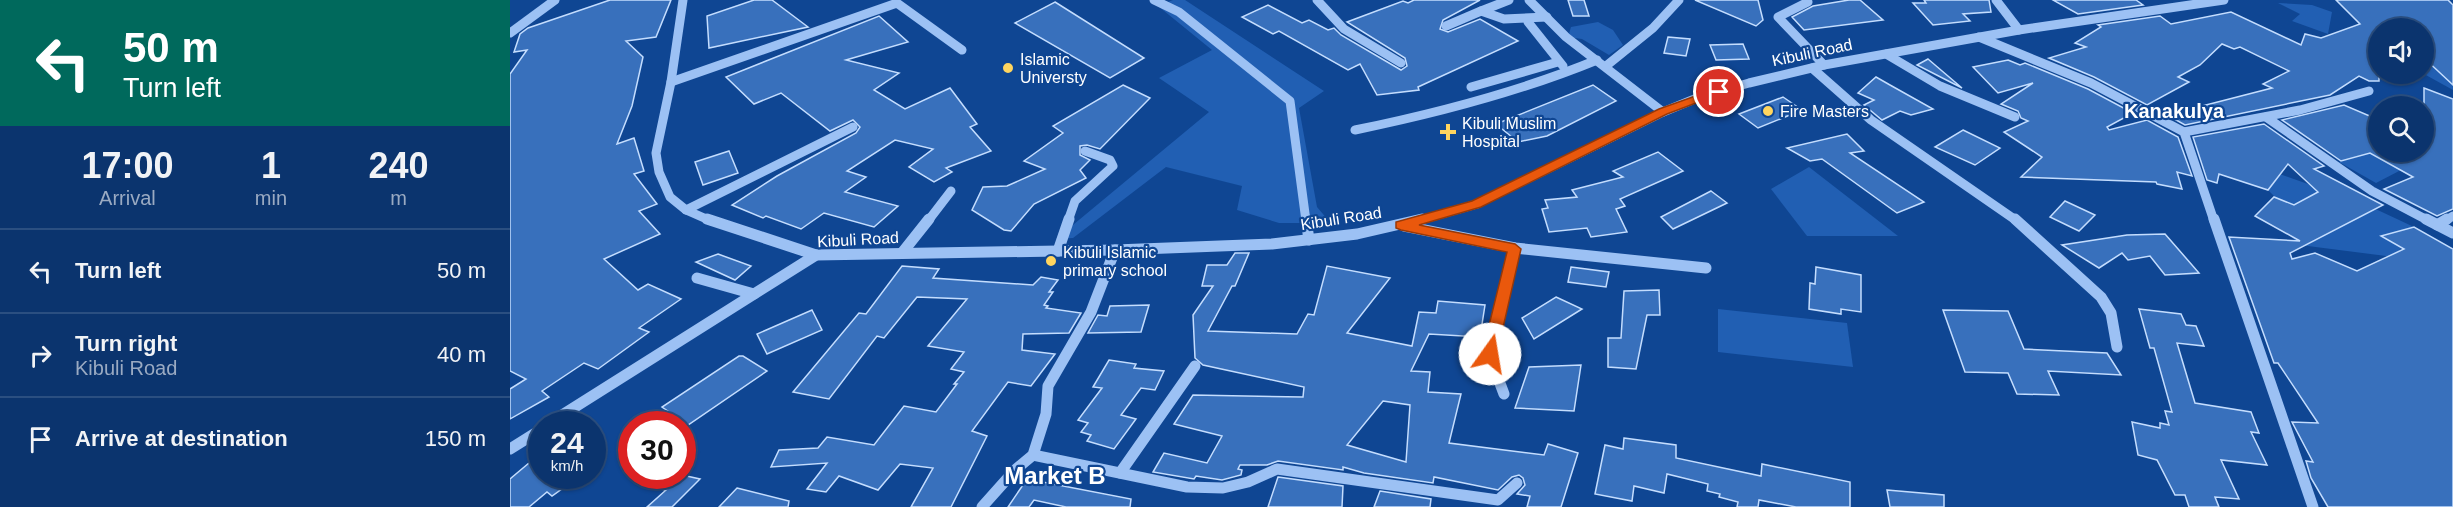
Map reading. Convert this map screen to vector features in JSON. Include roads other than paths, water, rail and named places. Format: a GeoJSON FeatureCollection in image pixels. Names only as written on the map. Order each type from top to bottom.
{"type":"FeatureCollection","features":[{"type":"Feature","properties":{"kind":"street"},"geometry":{"type":"LineString","coordinates":[[510,33],[555,0]]}},
{"type":"Feature","properties":{"kind":"street"},"geometry":{"type":"LineString","coordinates":[[683,0],[671,82],[656,153],[659,172],[670,197],[686,210],[723,226],[816,255]]}},
{"type":"Feature","properties":{"kind":"street"},"geometry":{"type":"LineString","coordinates":[[1154,0],[1179,12],[1290,101],[1309,240]]}},
{"type":"Feature","properties":{"kind":"street"},"geometry":{"type":"LineString","coordinates":[[1317,0],[1346,31],[1401,63]]}},
{"type":"Feature","properties":{"kind":"street"},"geometry":{"type":"LineString","coordinates":[[1446,26],[1509,0]]}},
{"type":"Feature","properties":{"kind":"street"},"geometry":{"type":"LineString","coordinates":[[1529,0],[1566,37],[1663,112]]}},
{"type":"Feature","properties":{"kind":"street"},"geometry":{"type":"LineString","coordinates":[[1606,66],[1653,28],[1679,0]]}},
{"type":"Feature","properties":{"kind":"street"},"geometry":{"type":"LineString","coordinates":[[1996,0],[2019,30]]}},
{"type":"Feature","properties":{"kind":"street","name":"Kibuli Road"},"geometry":{"type":"LineString","coordinates":[[569,411],[816,255],[1115,250],[1309,240],[1401,225],[1477,204],[1663,112],[1708,95],[1824,65],[2019,30],[2224,0]]}},
{"type":"Feature","properties":{"kind":"street"},"geometry":{"type":"LineString","coordinates":[[1808,2],[1778,17],[1824,65]]}},
{"type":"Feature","properties":{"kind":"street"},"geometry":{"type":"LineString","coordinates":[[671,82],[897,3],[962,50]]}},
{"type":"Feature","properties":{"kind":"street"},"geometry":{"type":"LineString","coordinates":[[1481,11],[1493,18],[1528,22],[1547,17]]}},
{"type":"Feature","properties":{"kind":"street"},"geometry":{"type":"LineString","coordinates":[[1528,22],[1542,36],[1558,62],[1570,71]]}},
{"type":"Feature","properties":{"kind":"street"},"geometry":{"type":"LineString","coordinates":[[1979,37],[2091,83],[2184,132],[2266,117],[2369,91]]}},
{"type":"Feature","properties":{"kind":"street"},"geometry":{"type":"LineString","coordinates":[[1886,54],[1940,86],[2014,117]]}},
{"type":"Feature","properties":{"kind":"street"},"geometry":{"type":"LineString","coordinates":[[1355,130],[1460,107],[1597,60]]}},
{"type":"Feature","properties":{"kind":"street"},"geometry":{"type":"LineString","coordinates":[[1471,87],[1558,62]]}},
{"type":"Feature","properties":{"kind":"street"},"geometry":{"type":"LineString","coordinates":[[1812,68],[1879,127],[2015,219],[2100,297],[2111,313],[2117,348]]}},
{"type":"Feature","properties":{"kind":"street"},"geometry":{"type":"LineString","coordinates":[[2266,117],[2372,191],[2453,233]]}},
{"type":"Feature","properties":{"kind":"street"},"geometry":{"type":"LineString","coordinates":[[686,210],[853,127]]}},
{"type":"Feature","properties":{"kind":"street"},"geometry":{"type":"LineString","coordinates":[[2184,132],[2313,507]]}},
{"type":"Feature","properties":{"kind":"street"},"geometry":{"type":"LineString","coordinates":[[1058,251],[1075,201],[1113,166],[1110,160],[1085,151]]}},
{"type":"Feature","properties":{"kind":"street"},"geometry":{"type":"LineString","coordinates":[[902,253],[951,191]]}},
{"type":"Feature","properties":{"kind":"street"},"geometry":{"type":"LineString","coordinates":[[2437,225],[2453,216]]}},
{"type":"Feature","properties":{"kind":"street"},"geometry":{"type":"LineString","coordinates":[[1401,225],[1515,249],[1706,268]]}},
{"type":"Feature","properties":{"kind":"street"},"geometry":{"type":"LineString","coordinates":[[1504,394],[1490,354],[1515,249]]}},
{"type":"Feature","properties":{"kind":"street"},"geometry":{"type":"LineString","coordinates":[[982,507],[1015,470],[1034,455],[1046,414],[1047,386],[1091,312],[1115,250]]}},
{"type":"Feature","properties":{"kind":"street"},"geometry":{"type":"LineString","coordinates":[[697,278],[754,294]]}},
{"type":"Feature","properties":{"kind":"street"},"geometry":{"type":"LineString","coordinates":[[1120,473],[1195,366]]}},
{"type":"Feature","properties":{"kind":"street"},"geometry":{"type":"LineString","coordinates":[[510,448],[528,437]]}},
{"type":"Feature","properties":{"kind":"street"},"geometry":{"type":"LineString","coordinates":[[1034,455],[1187,487],[1223,488],[1248,482],[1263,473],[1276,469],[1498,500],[1517,483]]}},
{"type":"Feature","properties":{"kind":"place","name":"Islamic Universty"},"geometry":{"type":"Point","coordinates":[1008,68]}},
{"type":"Feature","properties":{"kind":"place","name":"Fire Masters"},"geometry":{"type":"Point","coordinates":[1768,111]}},
{"type":"Feature","properties":{"kind":"place","name":"Kibuli Muslim Hospital"},"geometry":{"type":"Point","coordinates":[1448,132]}},
{"type":"Feature","properties":{"kind":"place","name":"Kibuli Islamic primary school"},"geometry":{"type":"Point","coordinates":[1051,261]}},
{"type":"Feature","properties":{"kind":"district","name":"Kanakulya"},"geometry":{"type":"Point","coordinates":[2174,111]}},
{"type":"Feature","properties":{"kind":"district","name":"Market B"},"geometry":{"type":"Point","coordinates":[1055,476]}}]}
